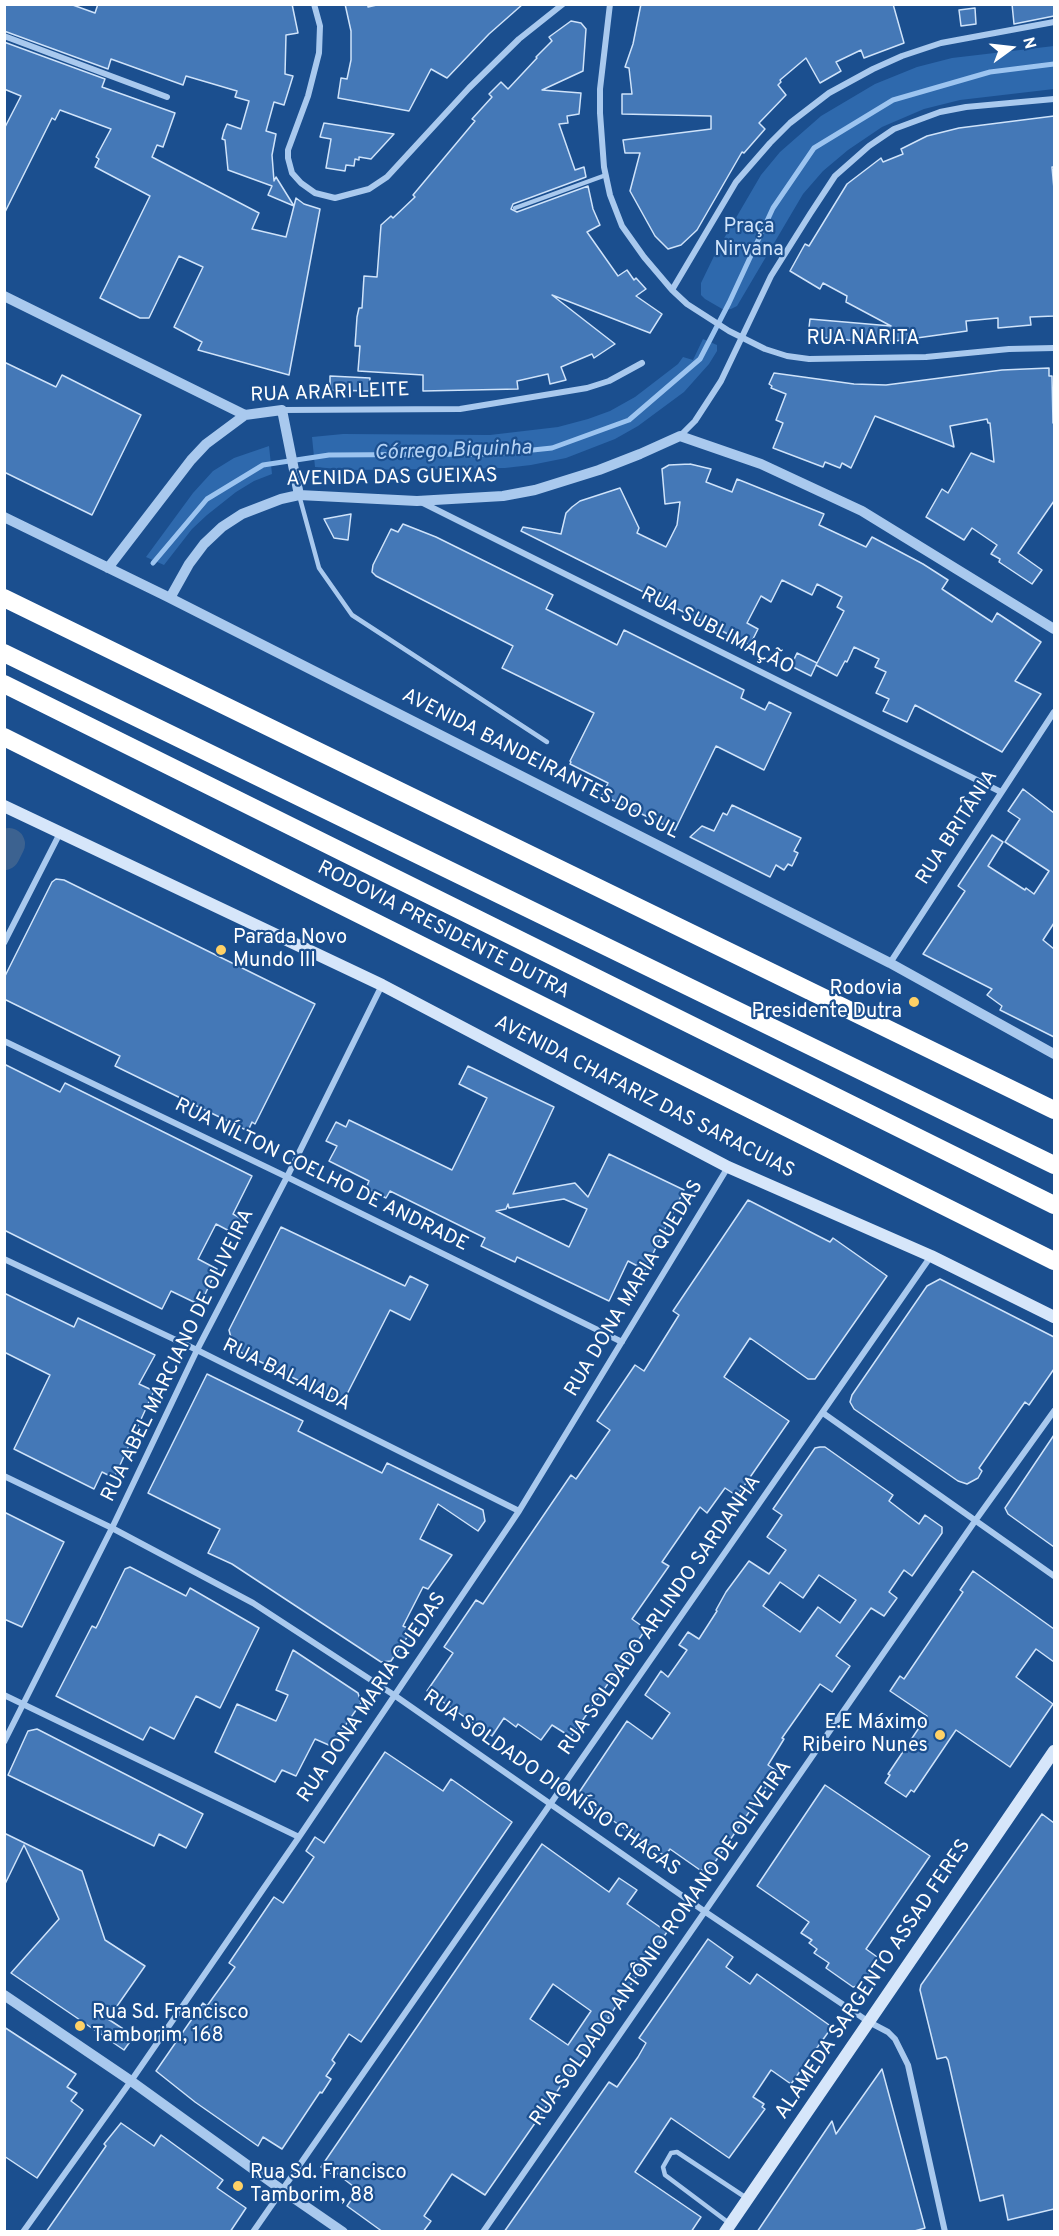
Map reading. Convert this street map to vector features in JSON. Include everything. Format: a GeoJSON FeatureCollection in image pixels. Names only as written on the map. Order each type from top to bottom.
{"type":"FeatureCollection","features":[{"type":"Feature","properties":{"kind":"highway"},"geometry":{"type":"LineString","coordinates":[[4,598],[1054,1110]]}},
{"type":"Feature","properties":{"kind":"highway"},"geometry":{"type":"LineString","coordinates":[[4,653],[1054,1165]]}},
{"type":"Feature","properties":{"kind":"highway","name":"RODOVIA PRESIDENTE DUTRA"},"geometry":{"type":"LineString","coordinates":[[4,684],[1054,1205]]}},
{"type":"Feature","properties":{"kind":"highway","name":"RODOVIA PRESIDENTE DUTRA"},"geometry":{"type":"LineString","coordinates":[[4,737],[1054,1261]]}},
{"type":"Feature","properties":{"kind":"main road","name":"AVENIDA CHAFARIZ DAS SARACUIAS"},"geometry":{"type":"LineString","coordinates":[[4,806],[382,985],[728,1167],[931,1256],[1054,1317]]}},
{"type":"Feature","properties":{"kind":"main road","name":"ALAMEDA SARGENTO ASSAD FERES"},"geometry":{"type":"LineString","coordinates":[[728,2228],[1054,1751]]}},
{"type":"Feature","properties":{"kind":"street"},"geometry":{"type":"LineString","coordinates":[[314,4],[320,26],[319,53],[308,96],[288,150],[288,158],[292,173],[301,183],[315,193],[335,198],[369,189],[387,177],[519,39],[563,4]]}},
{"type":"Feature","properties":{"kind":"street","name":"RUA NARITA"},"geometry":{"type":"LineString","coordinates":[[610,4],[600,89],[600,113],[610,195],[622,225],[644,257],[687,304],[729,331],[787,356],[834,360],[926,357],[1009,349],[1054,348]]}},
{"type":"Feature","properties":{"kind":"street"},"geometry":{"type":"LineString","coordinates":[[672,290],[736,182],[770,142],[790,123],[829,93],[892,60],[941,43],[1054,22]]}},
{"type":"Feature","properties":{"kind":"street"},"geometry":{"type":"LineString","coordinates":[[4,36],[166,97]]}},
{"type":"Feature","properties":{"kind":"street","name":"AVENIDA DAS GUEIXAS"},"geometry":{"type":"LineString","coordinates":[[170,598],[189,564],[204,544],[222,527],[261,505],[299,495],[417,501],[482,498],[535,490],[619,462],[680,436],[695,421],[721,381],[771,276],[835,176],[869,146],[894,129],[940,112],[966,107],[1054,99]]}},
{"type":"Feature","properties":{"kind":"street","name":"RUA ARARI LEITE"},"geometry":{"type":"LineString","coordinates":[[4,296],[245,416],[282,410],[460,409],[587,388],[609,381],[642,363]]}},
{"type":"Feature","properties":{"kind":"street"},"geometry":{"type":"LineString","coordinates":[[282,410],[299,495]]}},
{"type":"Feature","properties":{"kind":"street"},"geometry":{"type":"LineString","coordinates":[[108,568],[191,460],[206,444],[245,416]]}},
{"type":"Feature","properties":{"kind":"street"},"geometry":{"type":"LineString","coordinates":[[680,436],[761,464],[862,511],[1054,629]]}},
{"type":"Feature","properties":{"kind":"street","name":"RUA SUBLIMAÇÃO"},"geometry":{"type":"LineString","coordinates":[[417,501],[1001,792]]}},
{"type":"Feature","properties":{"kind":"street","name":"AVENIDA BANDEIRANTES DO SUL"},"geometry":{"type":"LineString","coordinates":[[4,517],[170,598],[890,963],[1054,1054]]}},
{"type":"Feature","properties":{"kind":"street","name":"RUA BRITÂNIA"},"geometry":{"type":"LineString","coordinates":[[890,963],[1054,712]]}},
{"type":"Feature","properties":{"kind":"street"},"geometry":{"type":"LineString","coordinates":[[4,943],[60,832]]}},
{"type":"Feature","properties":{"kind":"street","name":"RUA ABEL MARCIANO DE OLIVEIRA"},"geometry":{"type":"LineString","coordinates":[[4,1742],[112,1528],[197,1350],[287,1177],[382,985]]}},
{"type":"Feature","properties":{"kind":"street","name":"RUA NÍLTON COELHO DE ANDRADE"},"geometry":{"type":"LineString","coordinates":[[4,1041],[622,1342]]}},
{"type":"Feature","properties":{"kind":"street","name":"RUA DONA MARIA QUEDAS"},"geometry":{"type":"LineString","coordinates":[[23,2232],[131,2081],[299,1838],[519,1511],[728,1167]]}},
{"type":"Feature","properties":{"kind":"street","name":"RUA SOLDADO ARLINDO SARDANHA"},"geometry":{"type":"LineString","coordinates":[[253,2232],[931,1256]]}},
{"type":"Feature","properties":{"kind":"street","name":"RUA BALAIADA"},"geometry":{"type":"LineString","coordinates":[[4,1259],[197,1350],[519,1511]]}},
{"type":"Feature","properties":{"kind":"street","name":"RUA SOLDADO ANTÔNIO ROMANO DE OLIVEIRA"},"geometry":{"type":"LineString","coordinates":[[483,2232],[975,1521],[1054,1411]]}},
{"type":"Feature","properties":{"kind":"street"},"geometry":{"type":"LineString","coordinates":[[823,1413],[1054,1576]]}},
{"type":"Feature","properties":{"kind":"street","name":"RUA SOLDADO DIONÍSIO CHAGAS"},"geometry":{"type":"LineString","coordinates":[[4,1476],[112,1528],[253,1603],[394,1695],[704,1911],[869,2022],[888,2032],[895,2039],[908,2065],[945,2232]]}},
{"type":"Feature","properties":{"kind":"street"},"geometry":{"type":"LineString","coordinates":[[4,1695],[299,1838]]}},
{"type":"Feature","properties":{"kind":"street"},"geometry":{"type":"LineString","coordinates":[[4,1995],[131,2081],[343,2232]]}},
{"type":"Feature","properties":{"kind":"lane"},"geometry":{"type":"LineString","coordinates":[[515,208],[606,175]]}},
{"type":"Feature","properties":{"kind":"lane"},"geometry":{"type":"LineString","coordinates":[[299,495],[319,568],[352,615],[547,742]]}},
{"type":"Feature","properties":{"kind":"lane"},"geometry":{"type":"LineString","coordinates":[[728,2228],[665,2175],[663,2167],[671,2153],[677,2152],[748,2199]]}},
{"type":"Feature","properties":{"kind":"green space","name":"Praça Nirvana"},"geometry":{"type":"Polygon","coordinates":[[[1054,46],[1054,89],[960,100],[924,109],[882,127],[848,150],[823,171],[803,194],[737,306],[724,310],[701,295],[701,283],[716,252],[761,175],[780,152],[821,116],[875,84],[917,67],[952,58],[1054,46]]]}},
{"type":"Feature","properties":{"kind":"green space"},"geometry":{"type":"Polygon","coordinates":[[[703,339],[717,345],[717,351],[709,364],[684,392],[638,426],[615,439],[566,458],[505,468],[349,470],[315,467],[312,437],[343,434],[490,435],[558,427],[588,419],[610,411],[635,397],[678,364],[683,357],[693,360],[703,339]]]}},
{"type":"Feature","properties":{"kind":"green space"},"geometry":{"type":"Polygon","coordinates":[[[269,446],[272,474],[236,492],[207,515],[192,529],[164,565],[146,557],[193,493],[213,471],[234,458],[269,446]]]}},
{"type":"Feature","properties":{"kind":"building"},"geometry":{"type":"Polygon","coordinates":[[[4,4],[70,4],[95,13],[98,4],[292,4],[298,33],[286,35],[285,74],[293,76],[284,105],[274,102],[266,131],[276,134],[272,155],[274,181],[276,177],[294,206],[268,195],[272,186],[228,170],[225,140],[222,139],[224,131],[227,124],[241,129],[249,101],[235,97],[237,91],[186,76],[183,85],[111,59],[108,69],[4,31],[4,4]]]}},
{"type":"Feature","properties":{"kind":"building"},"geometry":{"type":"Polygon","coordinates":[[[345,4],[368,4],[368,7],[381,4],[523,4],[489,34],[447,78],[431,69],[409,111],[338,98],[341,78],[347,79],[351,60],[351,31],[345,4]]]}},
{"type":"Feature","properties":{"kind":"building"},"geometry":{"type":"Polygon","coordinates":[[[641,4],[893,4],[904,43],[864,58],[861,50],[836,62],[841,71],[820,83],[806,58],[780,80],[778,85],[786,95],[759,123],[765,129],[744,153],[742,152],[697,230],[681,245],[668,249],[655,236],[630,191],[640,153],[625,153],[623,140],[711,129],[711,116],[622,114],[622,94],[632,94],[629,68],[625,67],[633,44],[641,4]]]}},
{"type":"Feature","properties":{"kind":"building"},"geometry":{"type":"Polygon","coordinates":[[[1012,4],[1054,4],[1054,16],[1014,24],[1012,4]]]}},
{"type":"Feature","properties":{"kind":"building"},"geometry":{"type":"Polygon","coordinates":[[[975,8],[976,24],[961,26],[959,10],[975,8]]]}},
{"type":"Feature","properties":{"kind":"building"},"geometry":{"type":"Polygon","coordinates":[[[571,21],[581,23],[586,29],[583,71],[542,90],[581,93],[579,114],[567,116],[568,123],[559,124],[575,170],[584,167],[586,177],[513,204],[511,209],[517,212],[588,186],[593,209],[600,225],[587,232],[618,276],[627,270],[634,280],[636,278],[646,289],[636,296],[662,314],[650,333],[552,295],[615,344],[594,358],[592,354],[561,367],[566,380],[550,384],[548,374],[517,381],[518,389],[423,391],[423,375],[358,371],[360,346],[355,346],[357,317],[359,308],[362,308],[364,276],[377,277],[381,225],[391,216],[393,218],[415,197],[413,195],[475,121],[472,119],[492,97],[489,94],[501,82],[508,89],[552,41],[549,37],[571,21]]]}},
{"type":"Feature","properties":{"kind":"building"},"geometry":{"type":"Polygon","coordinates":[[[4,42],[105,79],[102,87],[175,113],[163,147],[157,145],[152,157],[259,213],[252,229],[286,237],[296,198],[304,204],[320,209],[289,375],[198,350],[202,342],[174,327],[203,267],[179,256],[149,318],[140,318],[100,298],[150,196],[95,167],[99,159],[96,157],[111,129],[60,110],[55,120],[52,118],[4,214],[4,129],[21,96],[4,89],[4,42]]]}},
{"type":"Feature","properties":{"kind":"building"},"geometry":{"type":"Polygon","coordinates":[[[1054,116],[1054,167],[1052,167],[1054,316],[1030,317],[1031,325],[998,328],[998,318],[966,321],[967,331],[895,341],[857,341],[808,336],[810,319],[891,326],[846,302],[847,296],[823,283],[820,289],[790,271],[805,244],[809,246],[847,184],[881,158],[883,162],[903,154],[901,149],[927,136],[959,128],[1054,116]]]}},
{"type":"Feature","properties":{"kind":"building"},"geometry":{"type":"Polygon","coordinates":[[[324,123],[394,134],[371,159],[359,157],[359,160],[355,159],[354,166],[346,165],[345,171],[326,168],[331,139],[320,137],[324,123]]]}},
{"type":"Feature","properties":{"kind":"building"},"geometry":{"type":"Polygon","coordinates":[[[4,362],[56,387],[62,375],[141,415],[92,515],[4,472],[4,362]]]}},
{"type":"Feature","properties":{"kind":"building"},"geometry":{"type":"Polygon","coordinates":[[[1049,368],[1049,376],[1052,376],[1054,422],[1054,501],[1018,553],[1042,570],[1032,584],[999,562],[1000,559],[991,554],[997,545],[972,528],[964,540],[926,517],[942,489],[948,493],[971,453],[994,462],[990,423],[987,419],[950,426],[954,447],[875,416],[851,468],[842,463],[840,468],[825,462],[823,467],[773,448],[783,423],[776,420],[786,394],[771,388],[769,384],[774,373],[854,384],[886,385],[1002,370],[1049,368]]]}},
{"type":"Feature","properties":{"kind":"building"},"geometry":{"type":"Polygon","coordinates":[[[330,376],[370,378],[369,391],[330,390],[330,376]]]}},
{"type":"Feature","properties":{"kind":"building"},"geometry":{"type":"Polygon","coordinates":[[[690,464],[711,469],[706,482],[732,492],[737,479],[824,514],[819,525],[866,547],[872,537],[948,580],[942,589],[992,622],[997,613],[1041,642],[1015,681],[1041,694],[1002,752],[915,705],[907,722],[883,711],[889,699],[876,693],[886,672],[875,667],[879,659],[854,647],[837,676],[816,665],[844,611],[837,607],[842,597],[817,584],[812,595],[782,580],[771,602],[761,596],[747,623],[758,629],[750,645],[521,531],[523,527],[561,534],[566,513],[572,507],[580,501],[620,488],[639,528],[637,533],[666,547],[677,525],[680,502],[665,504],[662,469],[669,465],[690,464]]]}},
{"type":"Feature","properties":{"kind":"building"},"geometry":{"type":"Polygon","coordinates":[[[351,514],[348,540],[334,538],[324,519],[351,514]]]}},
{"type":"Feature","properties":{"kind":"building"},"geometry":{"type":"Polygon","coordinates":[[[403,524],[436,537],[553,595],[546,609],[617,645],[624,630],[744,690],[741,698],[765,710],[769,702],[791,713],[764,770],[716,746],[675,830],[602,795],[608,783],[570,764],[594,713],[502,668],[513,646],[372,572],[373,565],[391,529],[398,532],[403,524]]]}},
{"type":"Feature","properties":{"kind":"building"},"geometry":{"type":"Polygon","coordinates":[[[797,653],[817,663],[811,676],[791,666],[797,653]]]}},
{"type":"Feature","properties":{"kind":"building"},"geometry":{"type":"Polygon","coordinates":[[[1023,789],[1054,813],[1054,923],[1043,940],[1054,949],[1054,1037],[1000,1010],[1002,1006],[987,995],[992,989],[923,954],[965,891],[958,886],[992,835],[1003,842],[988,866],[1025,890],[1026,888],[1034,894],[1049,871],[1005,842],[1020,819],[1008,811],[1023,789]]]}},
{"type":"Feature","properties":{"kind":"building"},"geometry":{"type":"Polygon","coordinates":[[[732,805],[801,838],[794,851],[798,853],[792,866],[788,864],[784,870],[776,865],[770,877],[690,837],[702,826],[714,831],[723,813],[727,815],[732,805]]]}},
{"type":"Feature","properties":{"kind":"building"},"geometry":{"type":"Polygon","coordinates":[[[56,879],[64,880],[315,1004],[255,1124],[252,1122],[248,1131],[115,1066],[120,1056],[4,999],[4,978],[52,882],[56,879]]]}},
{"type":"Feature","properties":{"kind":"building"},"geometry":{"type":"Polygon","coordinates":[[[4,1064],[60,1092],[65,1083],[252,1176],[233,1214],[242,1219],[235,1234],[216,1224],[198,1259],[217,1269],[200,1305],[171,1291],[162,1309],[4,1230],[4,1064]]]}},
{"type":"Feature","properties":{"kind":"building"},"geometry":{"type":"Polygon","coordinates":[[[468,1066],[554,1107],[513,1194],[575,1183],[588,1197],[609,1154],[684,1190],[645,1270],[628,1261],[609,1301],[517,1257],[515,1262],[481,1246],[485,1238],[390,1191],[386,1198],[366,1188],[369,1181],[329,1161],[337,1146],[326,1141],[336,1122],[346,1127],[349,1120],[452,1170],[487,1098],[459,1084],[468,1066]],[[564,1199],[509,1208],[508,1204],[506,1209],[496,1211],[569,1247],[587,1209],[564,1199]]]}},
{"type":"Feature","properties":{"kind":"building"},"geometry":{"type":"Polygon","coordinates":[[[748,1200],[830,1242],[833,1238],[887,1276],[815,1379],[808,1379],[750,1338],[724,1377],[789,1421],[737,1496],[725,1488],[707,1513],[700,1507],[662,1562],[669,1566],[632,1619],[646,1629],[571,1737],[552,1725],[541,1740],[518,1724],[516,1727],[504,1718],[492,1736],[427,1691],[453,1653],[444,1647],[476,1600],[483,1604],[571,1475],[576,1479],[610,1430],[597,1421],[635,1365],[644,1371],[679,1315],[673,1311],[748,1200]]]}},
{"type":"Feature","properties":{"kind":"building"},"geometry":{"type":"Polygon","coordinates":[[[281,1227],[405,1286],[410,1276],[428,1285],[410,1320],[390,1310],[343,1402],[234,1349],[229,1330],[281,1227]]]}},
{"type":"Feature","properties":{"kind":"building"},"geometry":{"type":"Polygon","coordinates":[[[940,1279],[1054,1337],[1054,1369],[1029,1405],[1025,1402],[979,1468],[982,1471],[978,1478],[967,1484],[958,1481],[854,1409],[850,1402],[852,1395],[927,1286],[940,1279]]]}},
{"type":"Feature","properties":{"kind":"building"},"geometry":{"type":"Polygon","coordinates":[[[4,1293],[74,1327],[78,1318],[155,1355],[139,1384],[154,1391],[114,1478],[102,1472],[94,1489],[14,1449],[50,1375],[4,1352],[4,1293]]]}},
{"type":"Feature","properties":{"kind":"building"},"geometry":{"type":"Polygon","coordinates":[[[207,1374],[303,1421],[298,1431],[382,1473],[387,1463],[483,1510],[485,1521],[478,1531],[438,1504],[420,1539],[452,1555],[428,1589],[423,1587],[403,1626],[412,1630],[391,1661],[381,1662],[232,1564],[208,1553],[220,1529],[148,1493],[207,1374]]]}},
{"type":"Feature","properties":{"kind":"building"},"geometry":{"type":"Polygon","coordinates":[[[1054,1435],[1054,1547],[1008,1514],[1005,1508],[1054,1435]]]}},
{"type":"Feature","properties":{"kind":"building"},"geometry":{"type":"Polygon","coordinates":[[[825,1447],[893,1495],[889,1501],[919,1524],[925,1515],[942,1527],[942,1533],[912,1576],[904,1570],[889,1592],[897,1598],[884,1616],[871,1608],[836,1656],[850,1666],[832,1692],[820,1684],[782,1738],[784,1739],[768,1765],[777,1771],[713,1865],[700,1870],[670,1849],[665,1856],[581,1799],[580,1791],[627,1721],[652,1739],[670,1713],[645,1695],[661,1671],[668,1677],[687,1650],[679,1645],[688,1632],[699,1639],[726,1592],[749,1561],[769,1574],[786,1550],[767,1537],[782,1515],[773,1509],[815,1448],[825,1447]],[[819,1575],[803,1598],[780,1582],[763,1606],[800,1632],[818,1607],[840,1623],[856,1600],[819,1575]]]}},
{"type":"Feature","properties":{"kind":"building"},"geometry":{"type":"Polygon","coordinates":[[[4,1512],[64,1542],[22,1627],[4,1619],[4,1512]]]}},
{"type":"Feature","properties":{"kind":"building"},"geometry":{"type":"Polygon","coordinates":[[[130,1567],[186,1596],[190,1588],[259,1628],[220,1708],[196,1696],[174,1739],[150,1727],[143,1740],[56,1696],[92,1626],[96,1628],[125,1569],[130,1567]]]}},
{"type":"Feature","properties":{"kind":"building"},"geometry":{"type":"Polygon","coordinates":[[[973,1571],[1054,1629],[1054,1662],[1036,1649],[1016,1677],[1053,1704],[1010,1767],[956,1730],[914,1792],[911,1790],[906,1797],[885,1783],[890,1775],[888,1774],[927,1716],[890,1691],[900,1676],[904,1679],[963,1592],[960,1590],[973,1571]]]}},
{"type":"Feature","properties":{"kind":"building"},"geometry":{"type":"Polygon","coordinates":[[[293,1650],[358,1693],[361,1703],[331,1746],[315,1739],[296,1776],[282,1770],[275,1782],[215,1752],[237,1704],[276,1721],[288,1695],[276,1690],[293,1650]]]}},
{"type":"Feature","properties":{"kind":"building"},"geometry":{"type":"Polygon","coordinates":[[[37,1729],[203,1814],[186,1848],[159,1834],[154,1846],[8,1775],[28,1731],[37,1729]]]}},
{"type":"Feature","properties":{"kind":"building"},"geometry":{"type":"Polygon","coordinates":[[[385,1752],[443,1791],[451,1779],[512,1822],[361,2042],[349,2034],[332,2060],[335,2063],[326,2076],[331,2079],[282,2149],[263,2137],[258,2146],[195,2102],[156,2071],[203,2003],[207,2006],[235,1967],[229,1963],[274,1897],[283,1903],[300,1878],[314,1857],[306,1851],[315,1837],[324,1843],[385,1752]]]}},
{"type":"Feature","properties":{"kind":"building"},"geometry":{"type":"Polygon","coordinates":[[[825,1785],[930,1856],[866,1949],[880,1959],[861,1985],[853,1987],[826,1968],[829,1963],[814,1953],[817,1949],[809,1943],[812,1940],[801,1933],[809,1922],[757,1886],[825,1785]]]}},
{"type":"Feature","properties":{"kind":"building"},"geometry":{"type":"Polygon","coordinates":[[[1042,1814],[1054,1823],[1054,2209],[1008,2220],[1003,2195],[980,2201],[948,2060],[946,2057],[937,2059],[920,1990],[921,1985],[1042,1814]]]}},
{"type":"Feature","properties":{"kind":"building"},"geometry":{"type":"Polygon","coordinates":[[[4,1833],[82,1871],[105,1940],[145,1966],[108,2019],[134,2036],[124,2050],[11,1973],[59,1919],[24,1845],[4,1886],[4,1833]]]}},
{"type":"Feature","properties":{"kind":"building"},"geometry":{"type":"Polygon","coordinates":[[[542,1844],[609,1892],[619,1878],[637,1890],[627,1904],[667,1932],[608,2018],[610,2020],[576,2069],[574,2067],[485,2195],[452,2174],[424,2216],[431,2221],[423,2232],[383,2232],[347,2206],[358,2190],[335,2172],[334,2175],[321,2167],[542,1844]],[[553,1984],[530,2019],[568,2045],[591,2011],[553,1984]]]}},
{"type":"Feature","properties":{"kind":"building"},"geometry":{"type":"Polygon","coordinates":[[[708,1939],[733,1957],[726,1967],[750,1984],[757,1974],[832,2027],[791,2084],[771,2070],[753,2097],[764,2104],[762,2107],[765,2109],[729,2158],[671,2118],[635,2172],[701,2217],[691,2232],[504,2232],[609,2082],[617,2087],[638,2057],[646,2043],[639,2038],[708,1939]]]}},
{"type":"Feature","properties":{"kind":"building"},"geometry":{"type":"Polygon","coordinates":[[[4,2027],[76,2074],[67,2087],[77,2093],[71,2101],[83,2110],[37,2178],[4,2156],[4,2027]]]}},
{"type":"Feature","properties":{"kind":"building"},"geometry":{"type":"Polygon","coordinates":[[[882,2069],[925,2228],[911,2232],[757,2232],[832,2121],[836,2134],[882,2069]]]}},
{"type":"Feature","properties":{"kind":"building"},"geometry":{"type":"Polygon","coordinates":[[[121,2123],[154,2146],[161,2135],[223,2180],[217,2188],[246,2208],[230,2232],[46,2232],[106,2146],[104,2144],[121,2123]]]}},
{"type":"Feature","properties":{"kind":"waterway","name":"Córrego Biquinha"},"geometry":{"type":"LineString","coordinates":[[153,563],[207,499],[263,465],[329,455],[494,454],[552,448],[629,420],[700,359],[773,208],[814,148],[893,100],[990,72],[1054,64]]}},
{"type":"Feature","properties":{"kind":"waterway","name":"Córrego Biquinha"},"geometry":{"type":"LineString","coordinates":[[4,854],[9,844]]}},
{"type":"Feature","properties":{"kind":"place","name":"Parada Novo Mundo III"},"geometry":{"type":"Point","coordinates":[221,950]}},
{"type":"Feature","properties":{"kind":"place","name":"Rodovia Presidente Dutra"},"geometry":{"type":"Point","coordinates":[914,1002]}},
{"type":"Feature","properties":{"kind":"place","name":"E.E Máximo Ribeiro Nunes"},"geometry":{"type":"Point","coordinates":[940,1735]}},
{"type":"Feature","properties":{"kind":"place","name":"Rua Sd. Francisco Tamborim, 168"},"geometry":{"type":"Point","coordinates":[80,2026]}},
{"type":"Feature","properties":{"kind":"place","name":"Rua Sd. Francisco Tamborim, 88"},"geometry":{"type":"Point","coordinates":[238,2186]}}]}
